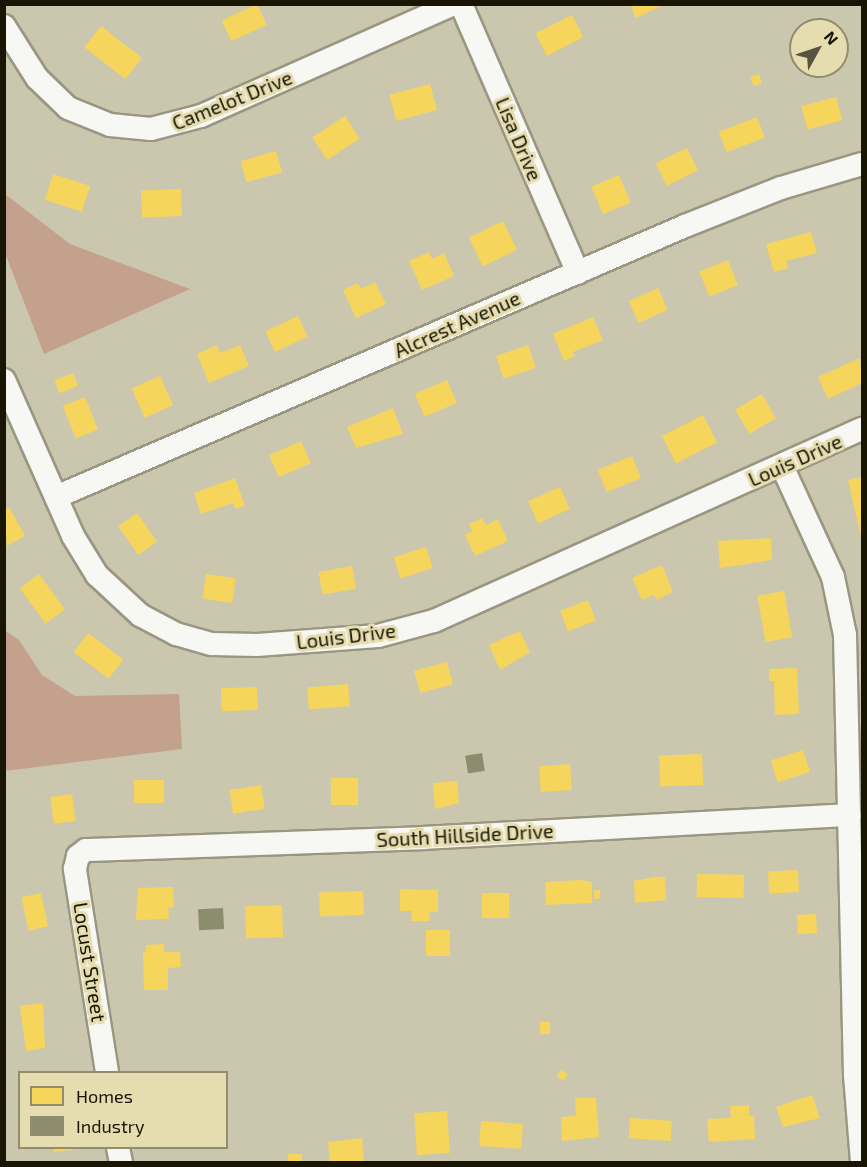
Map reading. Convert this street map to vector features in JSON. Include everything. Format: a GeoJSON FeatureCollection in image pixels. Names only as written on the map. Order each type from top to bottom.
{"type":"FeatureCollection","features":[{"type":"Feature","properties":{"kind":"street","name":"Camelot Drive"},"geometry":{"type":"LineString","coordinates":[[4,26],[37,78],[68,108],[110,125],[151,129],[201,116],[454,4]]}},
{"type":"Feature","properties":{"kind":"street","name":"Lisa Drive"},"geometry":{"type":"LineString","coordinates":[[461,4],[578,273]]}},
{"type":"Feature","properties":{"kind":"street","name":"Alcrest Avenue"},"geometry":{"type":"LineString","coordinates":[[56,497],[770,192],[862,164]]}},
{"type":"Feature","properties":{"kind":"street","name":"Louis Drive"},"geometry":{"type":"LineString","coordinates":[[4,380],[56,497],[91,568],[140,615],[194,639],[257,645],[378,636],[434,621],[862,429]]}},
{"type":"Feature","properties":{"kind":"street"},"geometry":{"type":"LineString","coordinates":[[782,466],[825,555],[841,605],[848,687],[849,815],[859,1017],[862,1162]]}},
{"type":"Feature","properties":{"kind":"street","name":"South Hillside Drive"},"geometry":{"type":"LineString","coordinates":[[81,853],[93,848],[424,838],[849,815]]}},
{"type":"Feature","properties":{"kind":"street","name":"Locust Street"},"geometry":{"type":"LineString","coordinates":[[81,853],[75,869],[107,1071]]}},
{"type":"Feature","properties":{"kind":"shaded area"},"geometry":{"type":"Polygon","coordinates":[[[5,194],[70,244],[190,289],[44,354],[5,253],[5,194]]]}},
{"type":"Feature","properties":{"kind":"shaded area"},"geometry":{"type":"Polygon","coordinates":[[[4,630],[19,640],[42,675],[75,696],[179,694],[182,749],[5,771],[4,630]]]}},
{"type":"Feature","properties":{"kind":"building: Homes"},"geometry":{"type":"Polygon","coordinates":[[[257,4],[267,25],[231,41],[222,20],[257,4]]]}},
{"type":"Feature","properties":{"kind":"building: Homes"},"geometry":{"type":"Polygon","coordinates":[[[630,4],[665,4],[636,18],[630,4]]]}},
{"type":"Feature","properties":{"kind":"building: Homes"},"geometry":{"type":"Polygon","coordinates":[[[572,15],[583,37],[547,56],[535,34],[572,15]]]}},
{"type":"Feature","properties":{"kind":"building: Homes"},"geometry":{"type":"Polygon","coordinates":[[[101,26],[142,58],[125,79],[84,47],[101,26]]]}},
{"type":"Feature","properties":{"kind":"building: Homes"},"geometry":{"type":"Polygon","coordinates":[[[759,74],[762,84],[753,86],[750,77],[759,74]]]}},
{"type":"Feature","properties":{"kind":"building: Homes"},"geometry":{"type":"Polygon","coordinates":[[[430,84],[437,110],[396,121],[389,95],[430,84]]]}},
{"type":"Feature","properties":{"kind":"building: Homes"},"geometry":{"type":"Polygon","coordinates":[[[836,97],[842,120],[807,129],[801,106],[836,97]]]}},
{"type":"Feature","properties":{"kind":"building: Homes"},"geometry":{"type":"Polygon","coordinates":[[[345,116],[360,139],[327,160],[312,137],[345,116]]]}},
{"type":"Feature","properties":{"kind":"building: Homes"},"geometry":{"type":"Polygon","coordinates":[[[757,117],[765,138],[727,152],[719,132],[757,117]]]}},
{"type":"Feature","properties":{"kind":"building: Homes"},"geometry":{"type":"Polygon","coordinates":[[[687,148],[698,170],[667,186],[656,163],[687,148]]]}},
{"type":"Feature","properties":{"kind":"building: Homes"},"geometry":{"type":"Polygon","coordinates":[[[276,151],[282,172],[246,182],[240,161],[276,151]]]}},
{"type":"Feature","properties":{"kind":"building: Homes"},"geometry":{"type":"Polygon","coordinates":[[[53,174],[90,186],[82,212],[45,200],[53,174]]]}},
{"type":"Feature","properties":{"kind":"building: Homes"},"geometry":{"type":"Polygon","coordinates":[[[619,175],[631,203],[603,214],[591,187],[619,175]]]}},
{"type":"Feature","properties":{"kind":"building: Homes"},"geometry":{"type":"Polygon","coordinates":[[[181,189],[182,216],[142,217],[141,190],[181,189]]]}},
{"type":"Feature","properties":{"kind":"building: Homes"},"geometry":{"type":"Polygon","coordinates":[[[503,221],[517,250],[483,266],[469,238],[503,221]]]}},
{"type":"Feature","properties":{"kind":"building: Homes"},"geometry":{"type":"Polygon","coordinates":[[[811,232],[817,253],[786,261],[788,268],[774,272],[766,244],[811,232]]]}},
{"type":"Feature","properties":{"kind":"building: Homes"},"geometry":{"type":"Polygon","coordinates":[[[429,252],[432,259],[444,253],[454,276],[422,290],[409,261],[429,252]]]}},
{"type":"Feature","properties":{"kind":"building: Homes"},"geometry":{"type":"Polygon","coordinates":[[[728,260],[738,285],[709,297],[699,272],[728,260]]]}},
{"type":"Feature","properties":{"kind":"building: Homes"},"geometry":{"type":"Polygon","coordinates":[[[375,282],[386,304],[356,318],[343,290],[358,283],[361,289],[375,282]]]}},
{"type":"Feature","properties":{"kind":"building: Homes"},"geometry":{"type":"Polygon","coordinates":[[[658,288],[668,310],[639,323],[629,301],[658,288]]]}},
{"type":"Feature","properties":{"kind":"building: Homes"},"geometry":{"type":"Polygon","coordinates":[[[298,316],[308,337],[275,352],[265,331],[298,316]]]}},
{"type":"Feature","properties":{"kind":"building: Homes"},"geometry":{"type":"Polygon","coordinates":[[[593,317],[603,340],[573,352],[575,356],[564,361],[553,334],[593,317]]]}},
{"type":"Feature","properties":{"kind":"building: Homes"},"geometry":{"type":"Polygon","coordinates":[[[217,345],[220,353],[240,345],[249,366],[209,383],[197,354],[217,345]]]}},
{"type":"Feature","properties":{"kind":"building: Homes"},"geometry":{"type":"Polygon","coordinates":[[[528,345],[536,368],[504,379],[496,356],[528,345]]]}},
{"type":"Feature","properties":{"kind":"building: Homes"},"geometry":{"type":"Polygon","coordinates":[[[860,358],[862,383],[828,399],[818,377],[860,358]]]}},
{"type":"Feature","properties":{"kind":"building: Homes"},"geometry":{"type":"Polygon","coordinates":[[[73,373],[78,386],[59,393],[54,380],[73,373]]]}},
{"type":"Feature","properties":{"kind":"building: Homes"},"geometry":{"type":"Polygon","coordinates":[[[160,376],[173,405],[145,418],[132,389],[160,376]]]}},
{"type":"Feature","properties":{"kind":"building: Homes"},"geometry":{"type":"Polygon","coordinates":[[[447,380],[457,403],[425,417],[415,394],[447,380]]]}},
{"type":"Feature","properties":{"kind":"building: Homes"},"geometry":{"type":"Polygon","coordinates":[[[762,394],[776,418],[749,434],[735,410],[762,394]]]}},
{"type":"Feature","properties":{"kind":"building: Homes"},"geometry":{"type":"Polygon","coordinates":[[[85,397],[98,429],[76,438],[63,406],[85,397]]]}},
{"type":"Feature","properties":{"kind":"building: Homes"},"geometry":{"type":"Polygon","coordinates":[[[393,408],[403,434],[356,448],[347,427],[393,408]]]}},
{"type":"Feature","properties":{"kind":"building: Homes"},"geometry":{"type":"Polygon","coordinates":[[[703,415],[717,443],[676,464],[662,436],[703,415]]]}},
{"type":"Feature","properties":{"kind":"building: Homes"},"geometry":{"type":"Polygon","coordinates":[[[301,441],[311,463],[279,477],[269,455],[301,441]]]}},
{"type":"Feature","properties":{"kind":"building: Homes"},"geometry":{"type":"Polygon","coordinates":[[[632,456],[641,478],[607,492],[598,470],[632,456]]]}},
{"type":"Feature","properties":{"kind":"building: Homes"},"geometry":{"type":"Polygon","coordinates":[[[862,477],[862,541],[848,480],[862,477]]]}},
{"type":"Feature","properties":{"kind":"building: Homes"},"geometry":{"type":"Polygon","coordinates":[[[235,478],[245,506],[235,509],[233,503],[201,514],[194,493],[235,478]]]}},
{"type":"Feature","properties":{"kind":"building: Homes"},"geometry":{"type":"Polygon","coordinates":[[[560,487],[570,509],[538,523],[528,501],[560,487]]]}},
{"type":"Feature","properties":{"kind":"building: Homes"},"geometry":{"type":"Polygon","coordinates":[[[9,507],[25,536],[7,546],[4,510],[9,507]]]}},
{"type":"Feature","properties":{"kind":"building: Homes"},"geometry":{"type":"Polygon","coordinates":[[[137,513],[157,542],[138,555],[118,526],[137,513]]]}},
{"type":"Feature","properties":{"kind":"building: Homes"},"geometry":{"type":"Polygon","coordinates":[[[482,518],[486,525],[498,519],[508,541],[475,556],[465,535],[472,531],[469,524],[482,518]]]}},
{"type":"Feature","properties":{"kind":"building: Homes"},"geometry":{"type":"Polygon","coordinates":[[[771,538],[772,560],[720,568],[718,541],[771,538]]]}},
{"type":"Feature","properties":{"kind":"building: Homes"},"geometry":{"type":"Polygon","coordinates":[[[426,547],[433,568],[400,578],[394,558],[426,547]]]}},
{"type":"Feature","properties":{"kind":"building: Homes"},"geometry":{"type":"Polygon","coordinates":[[[662,565],[673,592],[656,600],[654,595],[642,600],[632,578],[662,565]]]}},
{"type":"Feature","properties":{"kind":"building: Homes"},"geometry":{"type":"Polygon","coordinates":[[[352,566],[356,589],[323,595],[319,572],[352,566]]]}},
{"type":"Feature","properties":{"kind":"building: Homes"},"geometry":{"type":"Polygon","coordinates":[[[39,574],[65,610],[45,624],[20,588],[39,574]]]}},
{"type":"Feature","properties":{"kind":"building: Homes"},"geometry":{"type":"Polygon","coordinates":[[[206,574],[236,578],[232,603],[203,599],[206,574]]]}},
{"type":"Feature","properties":{"kind":"building: Homes"},"geometry":{"type":"Polygon","coordinates":[[[784,591],[792,637],[766,642],[757,596],[784,591]]]}},
{"type":"Feature","properties":{"kind":"building: Homes"},"geometry":{"type":"Polygon","coordinates":[[[588,600],[596,621],[568,631],[560,611],[588,600]]]}},
{"type":"Feature","properties":{"kind":"building: Homes"},"geometry":{"type":"Polygon","coordinates":[[[520,631],[530,652],[500,670],[489,645],[520,631]]]}},
{"type":"Feature","properties":{"kind":"building: Homes"},"geometry":{"type":"Polygon","coordinates":[[[88,633],[123,659],[109,679],[74,652],[88,633]]]}},
{"type":"Feature","properties":{"kind":"building: Homes"},"geometry":{"type":"Polygon","coordinates":[[[447,662],[453,684],[420,693],[414,671],[447,662]]]}},
{"type":"Feature","properties":{"kind":"building: Homes"},"geometry":{"type":"Polygon","coordinates":[[[797,668],[799,714],[775,715],[774,681],[769,681],[769,669],[797,668]]]}},
{"type":"Feature","properties":{"kind":"building: Homes"},"geometry":{"type":"Polygon","coordinates":[[[348,684],[350,706],[309,709],[307,688],[348,684]]]}},
{"type":"Feature","properties":{"kind":"building: Homes"},"geometry":{"type":"Polygon","coordinates":[[[257,687],[258,710],[222,711],[221,688],[257,687]]]}},
{"type":"Feature","properties":{"kind":"building: Homes"},"geometry":{"type":"Polygon","coordinates":[[[803,750],[810,772],[778,782],[771,761],[803,750]]]}},
{"type":"Feature","properties":{"kind":"building: Homes"},"geometry":{"type":"Polygon","coordinates":[[[702,754],[703,785],[660,786],[659,756],[702,754]]]}},
{"type":"Feature","properties":{"kind":"building: Homes"},"geometry":{"type":"Polygon","coordinates":[[[570,764],[572,790],[541,792],[539,766],[570,764]]]}},
{"type":"Feature","properties":{"kind":"building: Homes"},"geometry":{"type":"Polygon","coordinates":[[[331,778],[358,778],[358,805],[331,805],[331,778]]]}},
{"type":"Feature","properties":{"kind":"building: Homes"},"geometry":{"type":"Polygon","coordinates":[[[134,780],[164,780],[164,803],[134,803],[134,780]]]}},
{"type":"Feature","properties":{"kind":"building: Homes"},"geometry":{"type":"Polygon","coordinates":[[[457,781],[459,803],[435,809],[433,783],[457,781]]]}},
{"type":"Feature","properties":{"kind":"building: Homes"},"geometry":{"type":"Polygon","coordinates":[[[261,785],[265,809],[233,814],[229,790],[261,785]]]}},
{"type":"Feature","properties":{"kind":"building: Homes"},"geometry":{"type":"Polygon","coordinates":[[[72,794],[76,821],[54,824],[50,797],[72,794]]]}},
{"type":"Feature","properties":{"kind":"building: Homes"},"geometry":{"type":"Polygon","coordinates":[[[798,870],[799,892],[769,894],[768,872],[798,870]]]}},
{"type":"Feature","properties":{"kind":"building: Homes"},"geometry":{"type":"Polygon","coordinates":[[[697,874],[744,875],[744,898],[697,897],[697,874]]]}},
{"type":"Feature","properties":{"kind":"building: Homes"},"geometry":{"type":"Polygon","coordinates":[[[665,877],[666,900],[635,903],[634,881],[665,877]]]}},
{"type":"Feature","properties":{"kind":"building: Homes"},"geometry":{"type":"Polygon","coordinates":[[[580,880],[592,882],[592,903],[546,905],[545,882],[580,880]]]}},
{"type":"Feature","properties":{"kind":"building: Homes"},"geometry":{"type":"Polygon","coordinates":[[[173,887],[174,907],[168,908],[169,919],[136,920],[138,888],[173,887]]]}},
{"type":"Feature","properties":{"kind":"building: Homes"},"geometry":{"type":"Polygon","coordinates":[[[400,889],[438,890],[438,912],[430,912],[429,921],[411,921],[412,911],[400,911],[400,889]]]}},
{"type":"Feature","properties":{"kind":"building: Homes"},"geometry":{"type":"Polygon","coordinates":[[[594,890],[600,890],[600,899],[594,899],[594,890]]]}},
{"type":"Feature","properties":{"kind":"building: Homes"},"geometry":{"type":"Polygon","coordinates":[[[363,891],[364,915],[320,917],[319,893],[363,891]]]}},
{"type":"Feature","properties":{"kind":"building: Homes"},"geometry":{"type":"Polygon","coordinates":[[[41,893],[48,926],[29,930],[21,897],[41,893]]]}},
{"type":"Feature","properties":{"kind":"building: Homes"},"geometry":{"type":"Polygon","coordinates":[[[482,893],[509,893],[509,918],[482,918],[482,893]]]}},
{"type":"Feature","properties":{"kind":"building: Homes"},"geometry":{"type":"Polygon","coordinates":[[[282,905],[283,937],[246,938],[245,906],[282,905]]]}},
{"type":"Feature","properties":{"kind":"building: Homes"},"geometry":{"type":"Polygon","coordinates":[[[816,914],[817,933],[798,934],[797,915],[816,914]]]}},
{"type":"Feature","properties":{"kind":"building: Homes"},"geometry":{"type":"Polygon","coordinates":[[[426,930],[450,930],[450,956],[426,956],[426,930]]]}},
{"type":"Feature","properties":{"kind":"building: Homes"},"geometry":{"type":"Polygon","coordinates":[[[164,944],[164,952],[180,952],[181,967],[168,968],[168,990],[144,990],[143,953],[146,952],[146,945],[164,944]]]}},
{"type":"Feature","properties":{"kind":"building: Homes"},"geometry":{"type":"Polygon","coordinates":[[[43,1003],[45,1048],[26,1051],[20,1006],[43,1003]]]}},
{"type":"Feature","properties":{"kind":"building: Homes"},"geometry":{"type":"Polygon","coordinates":[[[540,1022],[550,1022],[550,1034],[540,1034],[540,1022]]]}},
{"type":"Feature","properties":{"kind":"building: Homes"},"geometry":{"type":"Polygon","coordinates":[[[560,1070],[567,1073],[564,1080],[557,1077],[560,1070]]]}},
{"type":"Feature","properties":{"kind":"building: Homes"},"geometry":{"type":"Polygon","coordinates":[[[812,1095],[820,1118],[783,1127],[776,1107],[812,1095]]]}},
{"type":"Feature","properties":{"kind":"building: Homes"},"geometry":{"type":"Polygon","coordinates":[[[575,1098],[596,1098],[599,1137],[562,1141],[561,1117],[576,1116],[575,1098]]]}},
{"type":"Feature","properties":{"kind":"building: Homes"},"geometry":{"type":"Polygon","coordinates":[[[749,1105],[749,1116],[754,1116],[755,1139],[709,1142],[707,1119],[731,1118],[730,1106],[749,1105]]]}},
{"type":"Feature","properties":{"kind":"building: Homes"},"geometry":{"type":"Polygon","coordinates":[[[447,1111],[450,1153],[417,1155],[414,1113],[447,1111]]]}},
{"type":"Feature","properties":{"kind":"building: Homes"},"geometry":{"type":"Polygon","coordinates":[[[630,1118],[672,1121],[671,1141],[629,1138],[630,1118]]]}},
{"type":"Feature","properties":{"kind":"building: Homes"},"geometry":{"type":"Polygon","coordinates":[[[481,1121],[523,1124],[521,1149],[479,1146],[481,1121]]]}},
{"type":"Feature","properties":{"kind":"building: Homes"},"geometry":{"type":"Polygon","coordinates":[[[362,1138],[364,1162],[330,1162],[328,1142],[362,1138]]]}},
{"type":"Feature","properties":{"kind":"building: Homes"},"geometry":{"type":"Polygon","coordinates":[[[53,1149],[78,1149],[54,1152],[53,1149]]]}},
{"type":"Feature","properties":{"kind":"building: Homes"},"geometry":{"type":"Polygon","coordinates":[[[288,1154],[302,1154],[302,1162],[288,1162],[288,1154]]]}},
{"type":"Feature","properties":{"kind":"building: Industry"},"geometry":{"type":"Polygon","coordinates":[[[482,753],[485,771],[468,773],[465,756],[482,753]]]}},
{"type":"Feature","properties":{"kind":"building: Industry"},"geometry":{"type":"Polygon","coordinates":[[[223,908],[224,929],[199,930],[198,909],[223,908]]]}}]}
